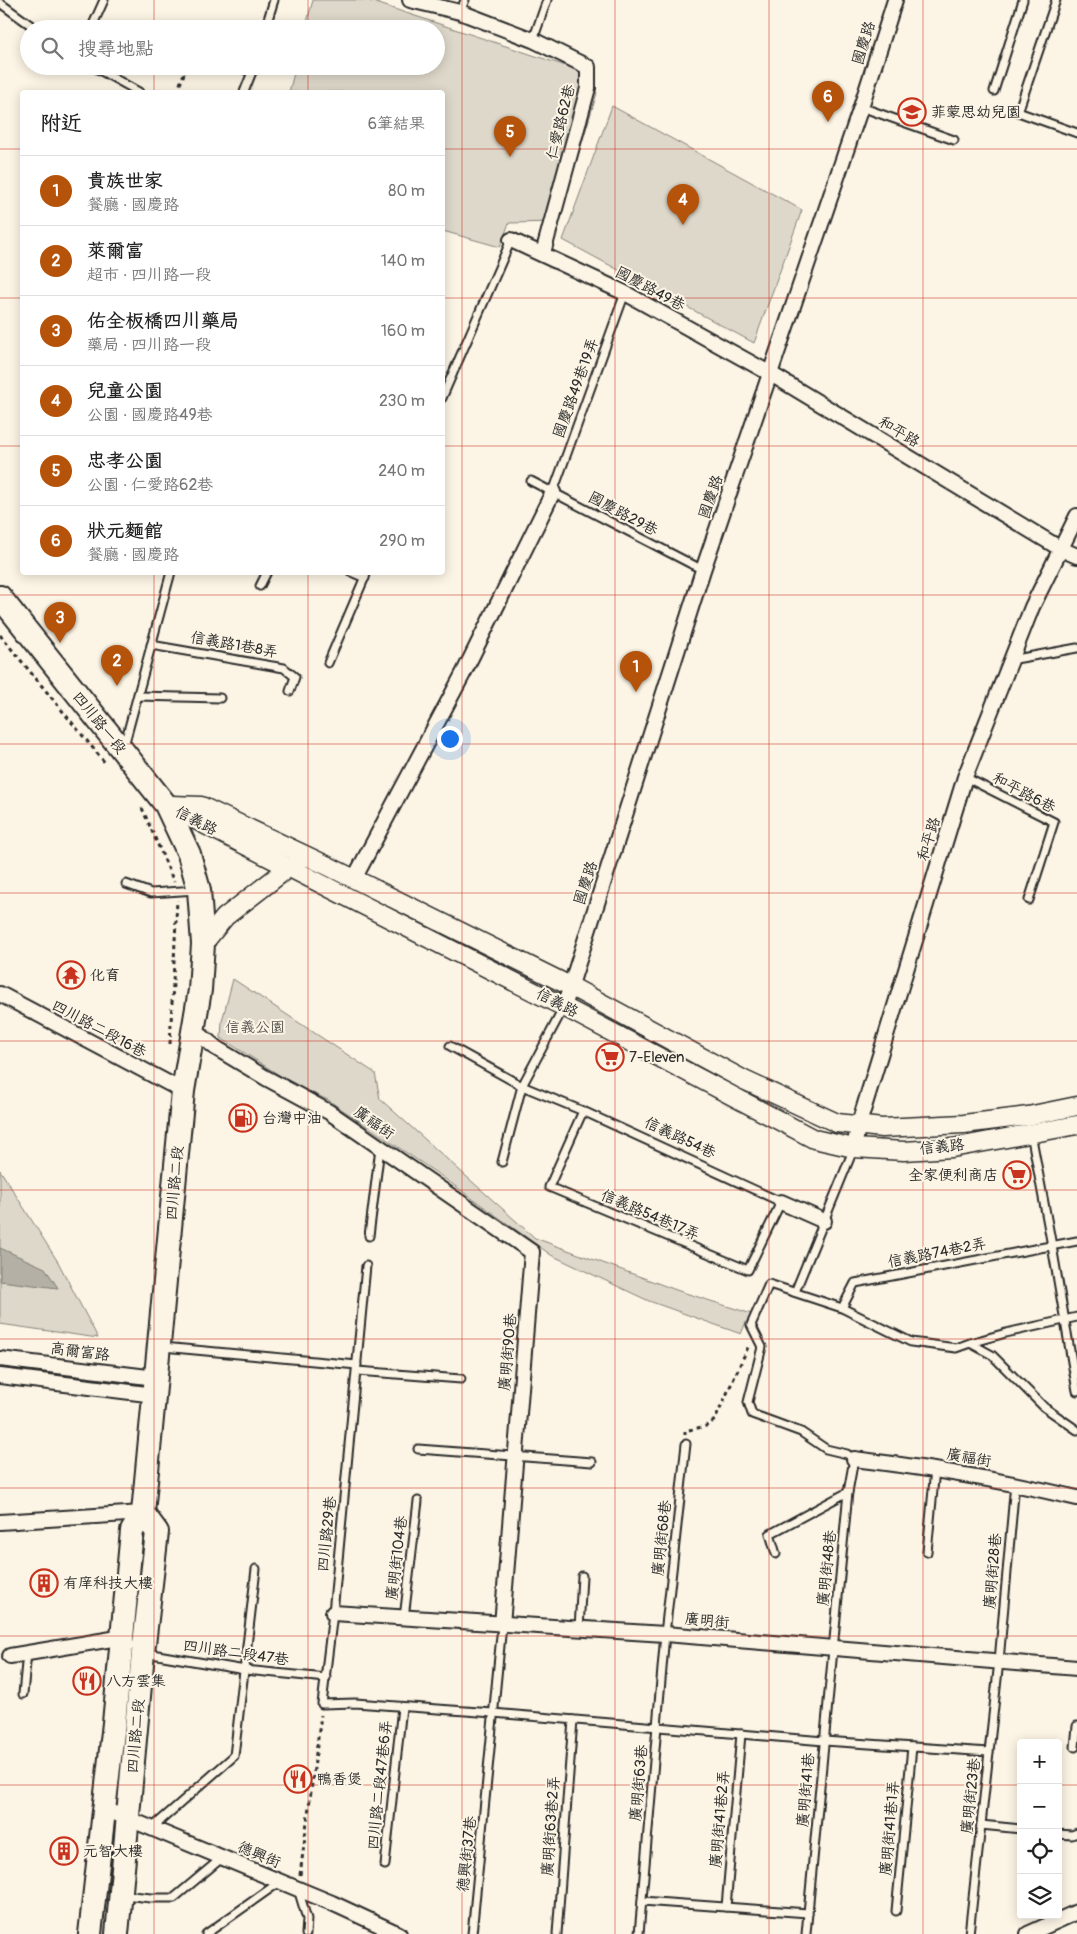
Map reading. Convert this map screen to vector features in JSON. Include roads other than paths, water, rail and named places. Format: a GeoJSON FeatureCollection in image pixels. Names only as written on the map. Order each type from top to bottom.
{"type":"FeatureCollection","features":[{"type":"Feature","properties":{"kind":"main road","name":"四川路一段"},"geometry":{"type":"LineString","coordinates":[[0,597],[116,760],[166,805],[189,854]]}},
{"type":"Feature","properties":{"kind":"main road","name":"四川路二段"},"geometry":{"type":"LineString","coordinates":[[90,1934],[105,1809],[132,1531],[143,1513],[183,1091],[200,990],[203,944],[199,890],[189,854]]}},
{"type":"Feature","properties":{"kind":"main road","name":"四川路二段"},"geometry":{"type":"LineString","coordinates":[[117,1934],[157,1532],[143,1513]]}},
{"type":"Feature","properties":{"kind":"street","name":"仁愛路62巷"},"geometry":{"type":"LineString","coordinates":[[410,0],[462,6],[588,67],[588,88],[543,253]]}},
{"type":"Feature","properties":{"kind":"street","name":"國慶路"},"geometry":{"type":"LineString","coordinates":[[564,1007],[702,570],[771,374],[861,107],[894,0]]}},
{"type":"Feature","properties":{"kind":"street","name":"國慶路49巷"},"geometry":{"type":"LineString","coordinates":[[511,240],[543,253],[625,293],[771,374]]}},
{"type":"Feature","properties":{"kind":"street","name":"和平路"},"geometry":{"type":"LineString","coordinates":[[771,374],[1062,549]]}},
{"type":"Feature","properties":{"kind":"street"},"geometry":{"type":"LineString","coordinates":[[354,879],[464,672],[553,492]]}},
{"type":"Feature","properties":{"kind":"street","name":"和平路"},"geometry":{"type":"LineString","coordinates":[[854,1148],[858,1127],[964,777],[1032,607],[1077,516]]}},
{"type":"Feature","properties":{"kind":"street"},"geometry":{"type":"LineString","coordinates":[[1062,549],[1077,556]]}},
{"type":"Feature","properties":{"kind":"street","name":"信義路"},"geometry":{"type":"LineString","coordinates":[[166,805],[201,806],[328,866],[570,986],[753,1084],[837,1123],[858,1127],[902,1128],[964,1124],[1077,1125]]}},
{"type":"Feature","properties":{"kind":"street","name":"信義路"},"geometry":{"type":"LineString","coordinates":[[166,805],[564,1007],[814,1139],[854,1148],[904,1151],[952,1148],[1029,1124],[1077,1106]]}},
{"type":"Feature","properties":{"kind":"street"},"geometry":{"type":"LineString","coordinates":[[203,944],[225,917],[288,868],[302,864],[328,866]]}},
{"type":"Feature","properties":{"kind":"street","name":"四川路二段16巷"},"geometry":{"type":"LineString","coordinates":[[0,994],[183,1091]]}},
{"type":"Feature","properties":{"kind":"street","name":"廣福街"},"geometry":{"type":"LineString","coordinates":[[194,1029],[216,1048],[329,1112],[532,1252]]}},
{"type":"Feature","properties":{"kind":"street","name":"信義路54巷"},"geometry":{"type":"LineString","coordinates":[[781,1202],[824,1221]]}},
{"type":"Feature","properties":{"kind":"street","name":"廣明街90巷"},"geometry":{"type":"LineString","coordinates":[[502,1624],[532,1252]]}},
{"type":"Feature","properties":{"kind":"street","name":"高爾富路"},"geometry":{"type":"LineString","coordinates":[[0,1359],[156,1386]]}},
{"type":"Feature","properties":{"kind":"street"},"geometry":{"type":"LineString","coordinates":[[0,1376],[156,1386]]}},
{"type":"Feature","properties":{"kind":"street","name":"廣福街"},"geometry":{"type":"LineString","coordinates":[[854,1459],[935,1469],[1015,1483],[1077,1498]]}},
{"type":"Feature","properties":{"kind":"street"},"geometry":{"type":"LineString","coordinates":[[0,1522],[143,1513]]}},
{"type":"Feature","properties":{"kind":"street","name":"廣明街"},"geometry":{"type":"LineString","coordinates":[[334,1613],[666,1634],[1077,1668]]}},
{"type":"Feature","properties":{"kind":"street"},"geometry":{"type":"LineString","coordinates":[[10,1656],[112,1639],[144,1653]]}},
{"type":"Feature","properties":{"kind":"street","name":"德興街"},"geometry":{"type":"LineString","coordinates":[[105,1809],[281,1881],[399,1934]]}},
{"type":"Feature","properties":{"kind":"street"},"geometry":{"type":"LineString","coordinates":[[1028,1934],[1077,1912]]}},
{"type":"Feature","properties":{"kind":"lane"},"geometry":{"type":"LineString","coordinates":[[95,20],[104,0]]}},
{"type":"Feature","properties":{"kind":"lane"},"geometry":{"type":"LineString","coordinates":[[268,20],[274,0]]}},
{"type":"Feature","properties":{"kind":"lane"},"geometry":{"type":"LineString","coordinates":[[534,40],[547,0]]}},
{"type":"Feature","properties":{"kind":"lane"},"geometry":{"type":"LineString","coordinates":[[994,91],[1023,0]]}},
{"type":"Feature","properties":{"kind":"lane"},"geometry":{"type":"LineString","coordinates":[[1056,0],[1018,112],[1077,133]]}},
{"type":"Feature","properties":{"kind":"lane"},"geometry":{"type":"LineString","coordinates":[[0,3],[24,20]]}},
{"type":"Feature","properties":{"kind":"lane"},"geometry":{"type":"LineString","coordinates":[[108,75],[135,90]]}},
{"type":"Feature","properties":{"kind":"lane"},"geometry":{"type":"LineString","coordinates":[[245,90],[250,75]]}},
{"type":"Feature","properties":{"kind":"lane"},"geometry":{"type":"LineString","coordinates":[[861,107],[954,140]]}},
{"type":"Feature","properties":{"kind":"lane"},"geometry":{"type":"LineString","coordinates":[[445,391],[511,240]]}},
{"type":"Feature","properties":{"kind":"lane","name":"國慶路49巷19弄"},"geometry":{"type":"LineString","coordinates":[[553,492],[625,293]]}},
{"type":"Feature","properties":{"kind":"lane","name":"國慶路29巷"},"geometry":{"type":"LineString","coordinates":[[531,481],[702,570]]}},
{"type":"Feature","properties":{"kind":"lane"},"geometry":{"type":"LineString","coordinates":[[116,760],[138,696],[170,575]]}},
{"type":"Feature","properties":{"kind":"lane"},"geometry":{"type":"LineString","coordinates":[[260,586],[266,575]]}},
{"type":"Feature","properties":{"kind":"lane"},"geometry":{"type":"LineString","coordinates":[[328,663],[366,575]]}},
{"type":"Feature","properties":{"kind":"lane","name":"信義路1巷8弄"},"geometry":{"type":"LineString","coordinates":[[151,645],[284,668],[294,677],[290,691]]}},
{"type":"Feature","properties":{"kind":"lane"},"geometry":{"type":"LineString","coordinates":[[1010,660],[1077,648]]}},
{"type":"Feature","properties":{"kind":"lane"},"geometry":{"type":"LineString","coordinates":[[138,696],[220,698]]}},
{"type":"Feature","properties":{"kind":"lane","name":"和平路6巷"},"geometry":{"type":"LineString","coordinates":[[964,777],[1054,822],[1029,900]]}},
{"type":"Feature","properties":{"kind":"lane"},"geometry":{"type":"LineString","coordinates":[[126,884],[151,893],[199,890]]}},
{"type":"Feature","properties":{"kind":"lane"},"geometry":{"type":"LineString","coordinates":[[502,1162],[522,1086],[564,1007]]}},
{"type":"Feature","properties":{"kind":"lane","name":"信義路54巷"},"geometry":{"type":"LineString","coordinates":[[450,1046],[522,1086],[583,1111],[781,1202]]}},
{"type":"Feature","properties":{"kind":"lane","name":"信義路54巷17弄"},"geometry":{"type":"LineString","coordinates":[[583,1111],[549,1187],[748,1270],[781,1202]]}},
{"type":"Feature","properties":{"kind":"lane"},"geometry":{"type":"LineString","coordinates":[[1029,1124],[1065,1319],[1074,1355],[1077,1391]]}},
{"type":"Feature","properties":{"kind":"lane"},"geometry":{"type":"LineString","coordinates":[[369,1236],[380,1148]]}},
{"type":"Feature","properties":{"kind":"lane"},"geometry":{"type":"LineString","coordinates":[[796,1292],[854,1148]]}},
{"type":"Feature","properties":{"kind":"lane"},"geometry":{"type":"LineString","coordinates":[[1052,1246],[1077,1241]]}},
{"type":"Feature","properties":{"kind":"lane","name":"信義路74巷2弄"},"geometry":{"type":"LineString","coordinates":[[842,1308],[855,1283],[1052,1246]]}},
{"type":"Feature","properties":{"kind":"lane","name":"四川路29巷"},"geometry":{"type":"LineString","coordinates":[[366,1266],[334,1613],[322,1704],[402,1707]]}},
{"type":"Feature","properties":{"kind":"lane"},"geometry":{"type":"LineString","coordinates":[[854,1459],[847,1454],[826,1449],[801,1432],[752,1414],[748,1402],[762,1347],[751,1325],[769,1284],[842,1308],[911,1342],[956,1348],[1006,1332],[1077,1317]]}},
{"type":"Feature","properties":{"kind":"lane"},"geometry":{"type":"LineString","coordinates":[[970,1343],[992,1355],[1044,1407],[1077,1430]]}},
{"type":"Feature","properties":{"kind":"lane"},"geometry":{"type":"LineString","coordinates":[[160,1347],[461,1379]]}},
{"type":"Feature","properties":{"kind":"lane","name":"廣明街68巷"},"geometry":{"type":"LineString","coordinates":[[666,1634],[686,1444]]}},
{"type":"Feature","properties":{"kind":"lane"},"geometry":{"type":"LineString","coordinates":[[418,1449],[592,1462]]}},
{"type":"Feature","properties":{"kind":"lane","name":"廣明街48巷"},"geometry":{"type":"LineString","coordinates":[[833,1648],[848,1492],[854,1459]]}},
{"type":"Feature","properties":{"kind":"lane"},"geometry":{"type":"LineString","coordinates":[[927,1552],[935,1469]]}},
{"type":"Feature","properties":{"kind":"lane","name":"廣明街28巷"},"geometry":{"type":"LineString","coordinates":[[999,1661],[1015,1483]]}},
{"type":"Feature","properties":{"kind":"lane","name":"廣明街48巷"},"geometry":{"type":"LineString","coordinates":[[776,1554],[770,1534],[848,1492]]}},
{"type":"Feature","properties":{"kind":"lane","name":"廣明街104巷"},"geometry":{"type":"LineString","coordinates":[[404,1618],[418,1501]]}},
{"type":"Feature","properties":{"kind":"lane"},"geometry":{"type":"LineString","coordinates":[[152,1828],[234,1756],[256,1569]]}},
{"type":"Feature","properties":{"kind":"lane"},"geometry":{"type":"LineString","coordinates":[[579,1629],[582,1576]]}},
{"type":"Feature","properties":{"kind":"lane","name":"德興街37巷"},"geometry":{"type":"LineString","coordinates":[[472,1934],[489,1776],[502,1624]]}},
{"type":"Feature","properties":{"kind":"lane","name":"廣明街63巷"},"geometry":{"type":"LineString","coordinates":[[639,1934],[666,1634]]}},
{"type":"Feature","properties":{"kind":"lane","name":"廣明街41巷"},"geometry":{"type":"LineString","coordinates":[[806,1934],[833,1648]]}},
{"type":"Feature","properties":{"kind":"lane"},"geometry":{"type":"LineString","coordinates":[[23,1694],[27,1653]]}},
{"type":"Feature","properties":{"kind":"lane","name":"四川路二段47巷"},"geometry":{"type":"LineString","coordinates":[[144,1653],[245,1670],[326,1678]]}},
{"type":"Feature","properties":{"kind":"lane","name":"廣明街23巷"},"geometry":{"type":"LineString","coordinates":[[969,1934],[999,1661]]}},
{"type":"Feature","properties":{"kind":"lane"},"geometry":{"type":"LineString","coordinates":[[402,1707],[824,1741],[989,1752]]}},
{"type":"Feature","properties":{"kind":"lane","name":"四川路二段47巷6弄"},"geometry":{"type":"LineString","coordinates":[[385,1865],[402,1707]]}},
{"type":"Feature","properties":{"kind":"lane","name":"廣明街63巷2弄"},"geometry":{"type":"LineString","coordinates":[[557,1934],[573,1720]]}},
{"type":"Feature","properties":{"kind":"lane"},"geometry":{"type":"LineString","coordinates":[[1075,1747],[1077,1726]]}},
{"type":"Feature","properties":{"kind":"lane","name":"廣明街41巷2弄"},"geometry":{"type":"LineString","coordinates":[[726,1907],[742,1734]]}},
{"type":"Feature","properties":{"kind":"lane","name":"廣明街41巷1弄"},"geometry":{"type":"LineString","coordinates":[[896,1911],[912,1747]]}},
{"type":"Feature","properties":{"kind":"lane"},"geometry":{"type":"LineString","coordinates":[[981,1824],[1017,1828]]}},
{"type":"Feature","properties":{"kind":"lane"},"geometry":{"type":"LineString","coordinates":[[1062,1834],[1072,1835],[1077,1833]]}},
{"type":"Feature","properties":{"kind":"lane"},"geometry":{"type":"LineString","coordinates":[[122,1895],[174,1898],[223,1858]]}},
{"type":"Feature","properties":{"kind":"lane"},"geometry":{"type":"LineString","coordinates":[[206,1934],[281,1881]]}},
{"type":"Feature","properties":{"kind":"lane"},"geometry":{"type":"LineString","coordinates":[[298,1889],[307,1919],[306,1934]]}},
{"type":"Feature","properties":{"kind":"lane"},"geometry":{"type":"LineString","coordinates":[[642,1901],[808,1913]]}},
{"type":"Feature","properties":{"kind":"place","name":"菲蒙思幼兒園"},"geometry":{"type":"Point","coordinates":[912,112]}},
{"type":"Feature","properties":{"kind":"place","name":"狀元麵館"},"geometry":{"type":"Point","coordinates":[828,122]}},
{"type":"Feature","properties":{"kind":"place","name":"忠孝公園"},"geometry":{"type":"Point","coordinates":[510,157]}},
{"type":"Feature","properties":{"kind":"place","name":"兒童公園"},"geometry":{"type":"Point","coordinates":[683,225]}},
{"type":"Feature","properties":{"kind":"place","name":"佑全板橋四川藥局"},"geometry":{"type":"Point","coordinates":[60,643]}},
{"type":"Feature","properties":{"kind":"place","name":"萊爾富"},"geometry":{"type":"Point","coordinates":[117,686]}},
{"type":"Feature","properties":{"kind":"place","name":"貴族世家"},"geometry":{"type":"Point","coordinates":[636,692]}},
{"type":"Feature","properties":{"kind":"place","name":"化育"},"geometry":{"type":"Point","coordinates":[71,975]}},
{"type":"Feature","properties":{"kind":"place","name":"7-Eleven"},"geometry":{"type":"Point","coordinates":[610,1057]}},
{"type":"Feature","properties":{"kind":"place","name":"台灣中油"},"geometry":{"type":"Point","coordinates":[243,1118]}},
{"type":"Feature","properties":{"kind":"place","name":"全家便利商店"},"geometry":{"type":"Point","coordinates":[1017,1175]}},
{"type":"Feature","properties":{"kind":"place","name":"有庠科技大樓"},"geometry":{"type":"Point","coordinates":[44,1583]}},
{"type":"Feature","properties":{"kind":"place","name":"八方雲集"},"geometry":{"type":"Point","coordinates":[87,1681]}},
{"type":"Feature","properties":{"kind":"place","name":"鴨香煲"},"geometry":{"type":"Point","coordinates":[298,1779]}},
{"type":"Feature","properties":{"kind":"place","name":"元智大樓"},"geometry":{"type":"Point","coordinates":[64,1851]}},
{"type":"Feature","properties":{"kind":"park label","name":"信義公園"},"geometry":{"type":"Point","coordinates":[255,1027]}}]}
